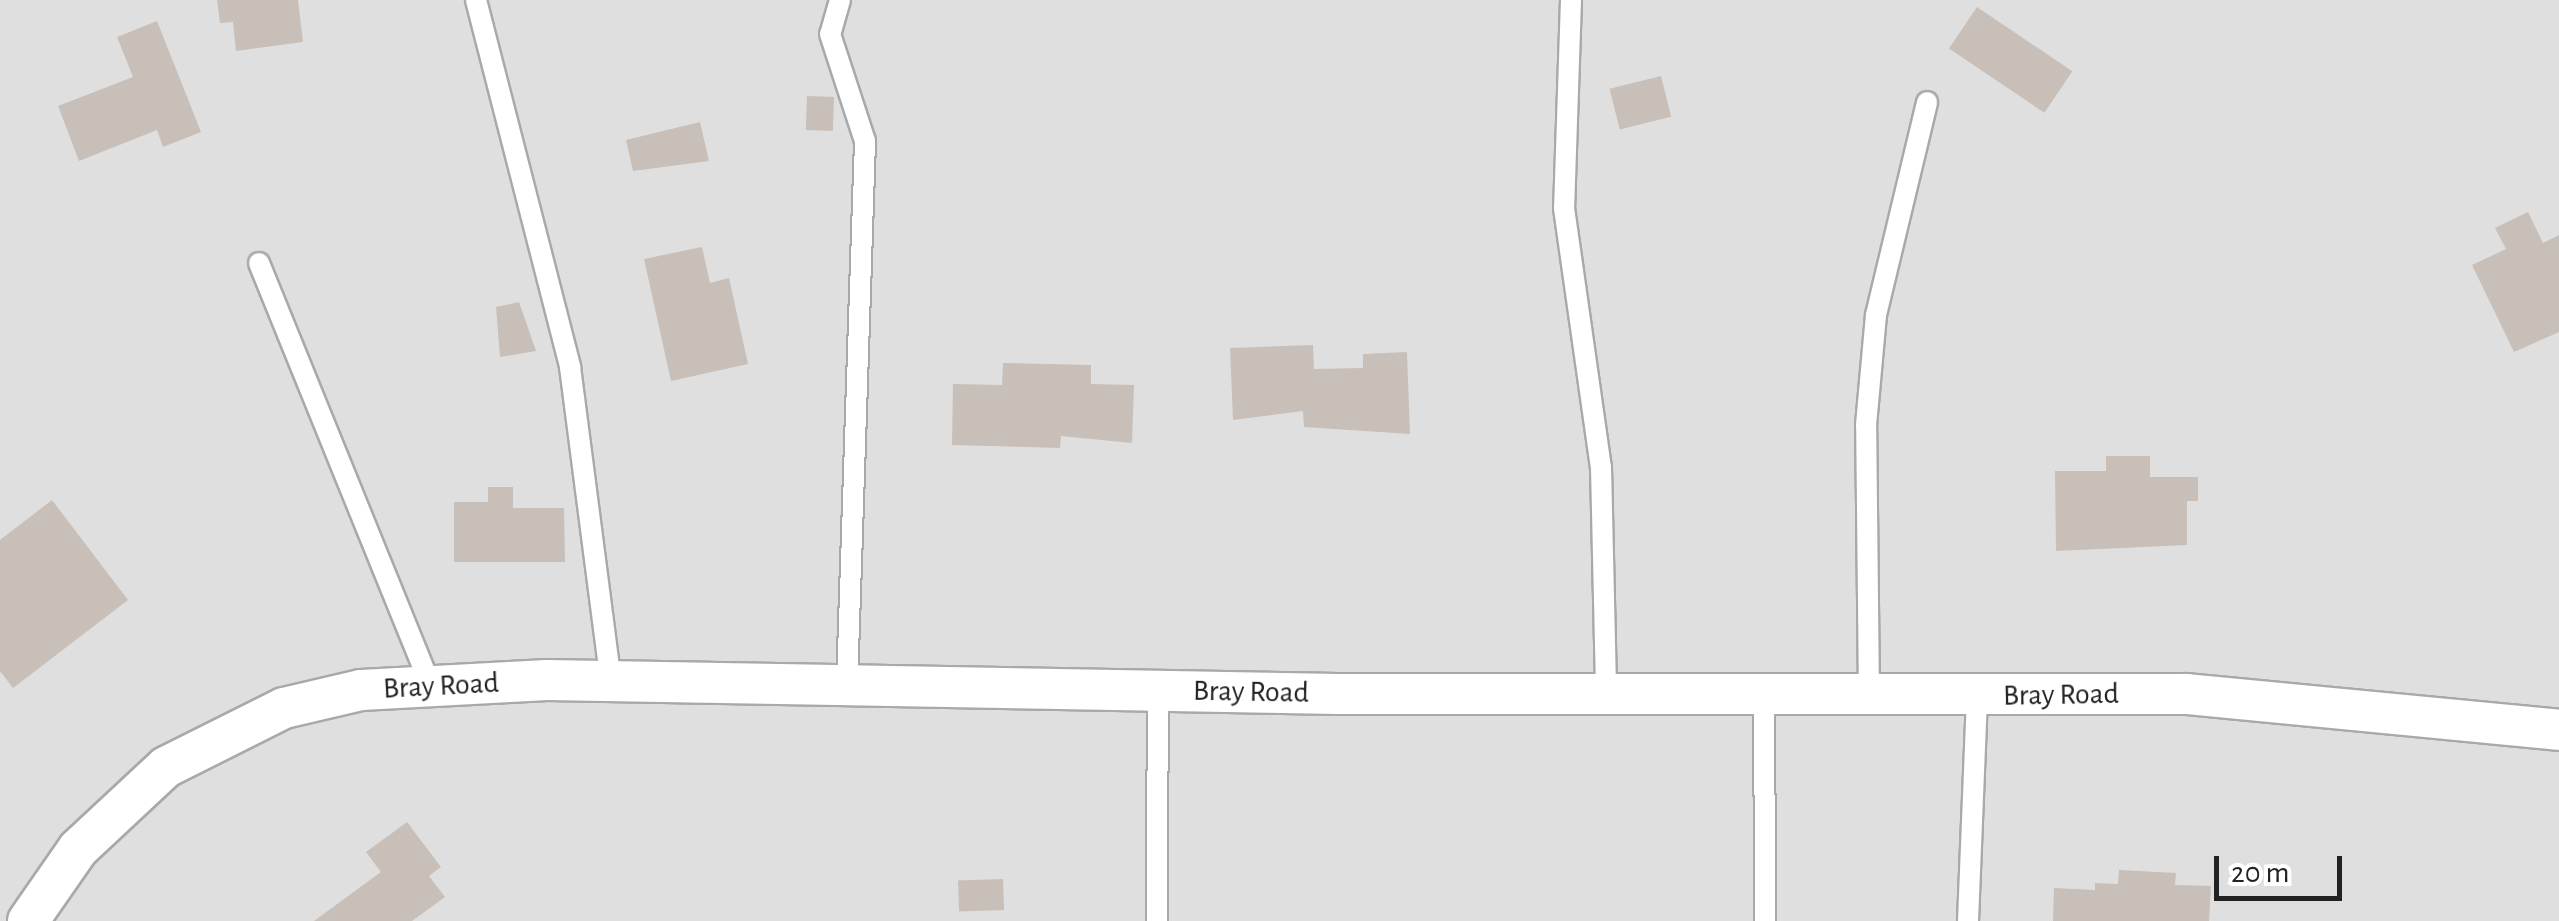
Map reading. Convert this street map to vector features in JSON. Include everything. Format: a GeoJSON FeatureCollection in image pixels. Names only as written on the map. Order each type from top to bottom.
{"type":"FeatureCollection","features":[{"type":"Feature","properties":{"kind":"street","name":"Bray Road"},"geometry":{"type":"LineString","coordinates":[[28,921],[124,800],[222,733],[303,703],[431,686],[847,684],[2353,703],[2559,730]]}},
{"type":"Feature","properties":{"kind":"lane"},"geometry":{"type":"LineString","coordinates":[[476,0],[570,367],[611,683]]}},
{"type":"Feature","properties":{"kind":"lane"},"geometry":{"type":"LineString","coordinates":[[840,0],[830,34],[864,141],[847,684]]}},
{"type":"Feature","properties":{"kind":"lane"},"geometry":{"type":"LineString","coordinates":[[1571,0],[1564,208],[1600,467],[1606,696]]}},
{"type":"Feature","properties":{"kind":"lane"},"geometry":{"type":"LineString","coordinates":[[1869,697],[1871,370],[1897,208],[1927,102]]}},
{"type":"Feature","properties":{"kind":"lane"},"geometry":{"type":"LineString","coordinates":[[259,263],[431,686]]}},
{"type":"Feature","properties":{"kind":"lane"},"geometry":{"type":"LineString","coordinates":[[1157,921],[1158,690]]}},
{"type":"Feature","properties":{"kind":"lane"},"geometry":{"type":"LineString","coordinates":[[1968,921],[1977,696]]}},
{"type":"Feature","properties":{"kind":"lane"},"geometry":{"type":"LineString","coordinates":[[1764,697],[1765,921]]}},
{"type":"Feature","properties":{"kind":"shaded area"},"geometry":{"type":"Polygon","coordinates":[[[0,0],[2559,0],[2559,921],[0,921],[0,0]]]}},
{"type":"Feature","properties":{"kind":"building"},"geometry":{"type":"Polygon","coordinates":[[[217,0],[298,0],[303,42],[236,51],[233,22],[220,23],[217,0]]]}},
{"type":"Feature","properties":{"kind":"building"},"geometry":{"type":"Polygon","coordinates":[[[1977,7],[2072,71],[2044,113],[1949,48],[1977,7]]]}},
{"type":"Feature","properties":{"kind":"building"},"geometry":{"type":"Polygon","coordinates":[[[157,21],[201,132],[163,147],[157,130],[79,161],[58,106],[133,77],[117,37],[157,21]]]}},
{"type":"Feature","properties":{"kind":"building"},"geometry":{"type":"Polygon","coordinates":[[[1661,76],[1671,117],[1620,130],[1610,89],[1661,76]]]}},
{"type":"Feature","properties":{"kind":"building"},"geometry":{"type":"Polygon","coordinates":[[[807,96],[834,97],[833,131],[806,130],[807,96]]]}},
{"type":"Feature","properties":{"kind":"building"},"geometry":{"type":"Polygon","coordinates":[[[700,122],[709,161],[633,171],[626,140],[700,122]]]}},
{"type":"Feature","properties":{"kind":"building"},"geometry":{"type":"Polygon","coordinates":[[[2528,212],[2543,243],[2559,235],[2559,332],[2514,352],[2472,265],[2506,249],[2495,228],[2528,212]]]}},
{"type":"Feature","properties":{"kind":"building"},"geometry":{"type":"Polygon","coordinates":[[[702,247],[710,283],[729,278],[748,364],[671,381],[644,259],[702,247]]]}},
{"type":"Feature","properties":{"kind":"building"},"geometry":{"type":"Polygon","coordinates":[[[519,302],[536,351],[500,357],[496,307],[519,302]]]}},
{"type":"Feature","properties":{"kind":"building"},"geometry":{"type":"Polygon","coordinates":[[[1313,345],[1314,369],[1363,368],[1363,354],[1407,352],[1410,434],[1304,427],[1303,411],[1233,420],[1230,348],[1313,345]]]}},
{"type":"Feature","properties":{"kind":"building"},"geometry":{"type":"Polygon","coordinates":[[[1003,363],[1091,365],[1091,384],[1134,385],[1132,443],[1061,436],[1060,448],[952,445],[953,384],[1002,385],[1003,363]]]}},
{"type":"Feature","properties":{"kind":"building"},"geometry":{"type":"Polygon","coordinates":[[[2106,456],[2150,456],[2150,477],[2198,477],[2198,501],[2187,501],[2187,545],[2056,551],[2055,471],[2106,471],[2106,456]]]}},
{"type":"Feature","properties":{"kind":"building"},"geometry":{"type":"Polygon","coordinates":[[[488,487],[513,487],[513,508],[564,508],[565,562],[454,562],[454,502],[488,502],[488,487]]]}},
{"type":"Feature","properties":{"kind":"building"},"geometry":{"type":"Polygon","coordinates":[[[52,500],[128,600],[13,688],[0,671],[0,540],[52,500]]]}},
{"type":"Feature","properties":{"kind":"building"},"geometry":{"type":"Polygon","coordinates":[[[407,822],[441,867],[429,876],[445,897],[412,921],[314,921],[381,872],[366,852],[407,822]]]}},
{"type":"Feature","properties":{"kind":"building"},"geometry":{"type":"Polygon","coordinates":[[[2119,870],[2176,873],[2175,885],[2211,886],[2209,921],[2053,921],[2054,888],[2095,890],[2095,883],[2118,884],[2119,870]]]}},
{"type":"Feature","properties":{"kind":"building"},"geometry":{"type":"Polygon","coordinates":[[[1003,879],[1004,910],[959,912],[958,881],[1003,879]]]}}]}
